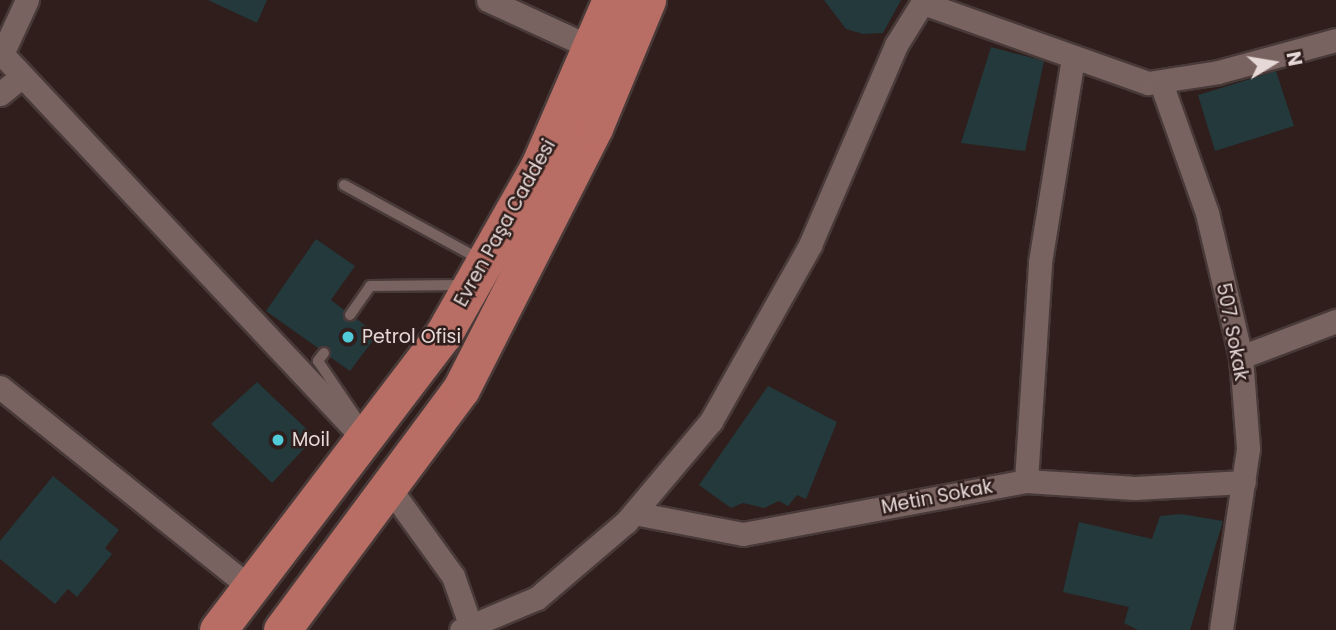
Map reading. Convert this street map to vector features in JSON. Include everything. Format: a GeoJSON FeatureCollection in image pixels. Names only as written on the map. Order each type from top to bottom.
{"type":"FeatureCollection","features":[{"type":"Feature","properties":{"kind":"highway","name":"Evren Paşa Caddesi"},"geometry":{"type":"LineString","coordinates":[[218,630],[248,586],[443,335],[539,166],[611,0]]}},
{"type":"Feature","properties":{"kind":"highway","name":"Evren Paşa Caddesi"},"geometry":{"type":"LineString","coordinates":[[282,630],[461,389],[594,128],[647,0]]}},
{"type":"Feature","properties":{"kind":"street"},"geometry":{"type":"LineString","coordinates":[[27,0],[1,53],[364,434]]}},
{"type":"Feature","properties":{"kind":"street"},"geometry":{"type":"LineString","coordinates":[[488,0],[590,47]]}},
{"type":"Feature","properties":{"kind":"street"},"geometry":{"type":"LineString","coordinates":[[388,486],[453,576],[467,628],[537,598],[634,513],[718,410],[810,245],[896,45],[923,1],[1073,58],[1160,83],[1336,40]]}},
{"type":"Feature","properties":{"kind":"street"},"geometry":{"type":"LineString","coordinates":[[1026,481],[1040,262],[1073,58]]}},
{"type":"Feature","properties":{"kind":"street"},"geometry":{"type":"LineString","coordinates":[[0,94],[22,76]]}},
{"type":"Feature","properties":{"kind":"street","name":"507. Sokak"},"geometry":{"type":"LineString","coordinates":[[1160,83],[1207,213],[1241,357],[1248,449],[1221,630]]}},
{"type":"Feature","properties":{"kind":"street"},"geometry":{"type":"LineString","coordinates":[[1241,357],[1336,321]]}},
{"type":"Feature","properties":{"kind":"street"},"geometry":{"type":"LineString","coordinates":[[0,387],[248,586]]}},
{"type":"Feature","properties":{"kind":"street","name":"Metin Sokak"},"geometry":{"type":"LineString","coordinates":[[634,513],[743,534],[1026,481],[1135,488],[1244,482]]}},
{"type":"Feature","properties":{"kind":"lane"},"geometry":{"type":"LineString","coordinates":[[344,185],[478,273]]}},
{"type":"Feature","properties":{"kind":"lane"},"geometry":{"type":"LineString","coordinates":[[350,315],[370,286],[478,273]]}},
{"type":"Feature","properties":{"kind":"lane"},"geometry":{"type":"LineString","coordinates":[[324,353],[318,361],[364,434]]}},
{"type":"Feature","properties":{"kind":"building"},"geometry":{"type":"Polygon","coordinates":[[[208,0],[267,0],[257,23],[208,0]]]}},
{"type":"Feature","properties":{"kind":"building"},"geometry":{"type":"Polygon","coordinates":[[[824,0],[901,0],[883,33],[863,34],[846,29],[824,0]]]}},
{"type":"Feature","properties":{"kind":"building"},"geometry":{"type":"Polygon","coordinates":[[[991,47],[1044,61],[1025,151],[961,143],[991,47]]]}},
{"type":"Feature","properties":{"kind":"building"},"geometry":{"type":"Polygon","coordinates":[[[1276,71],[1294,126],[1215,151],[1198,95],[1276,71]]]}},
{"type":"Feature","properties":{"kind":"building"},"geometry":{"type":"Polygon","coordinates":[[[316,239],[355,266],[331,300],[344,310],[345,321],[357,319],[377,335],[350,371],[330,357],[328,346],[318,348],[266,311],[316,239]]]}},
{"type":"Feature","properties":{"kind":"building"},"geometry":{"type":"Polygon","coordinates":[[[257,382],[315,437],[272,483],[211,424],[257,382]]]}},
{"type":"Feature","properties":{"kind":"building"},"geometry":{"type":"Polygon","coordinates":[[[768,386],[837,422],[806,499],[797,495],[788,506],[779,501],[764,508],[743,503],[731,508],[699,485],[768,386]]]}},
{"type":"Feature","properties":{"kind":"building"},"geometry":{"type":"Polygon","coordinates":[[[53,476],[119,530],[105,548],[112,554],[77,597],[68,589],[55,604],[0,559],[0,541],[53,476]]]}},
{"type":"Feature","properties":{"kind":"building"},"geometry":{"type":"Polygon","coordinates":[[[1181,514],[1223,521],[1190,630],[1138,630],[1124,623],[1129,607],[1063,592],[1079,522],[1152,539],[1160,516],[1181,514]]]}},
{"type":"Feature","properties":{"kind":"place","name":"Petrol Ofisi"},"geometry":{"type":"Point","coordinates":[348,337]}},
{"type":"Feature","properties":{"kind":"place","name":"Moil"},"geometry":{"type":"Point","coordinates":[278,440]}}]}
